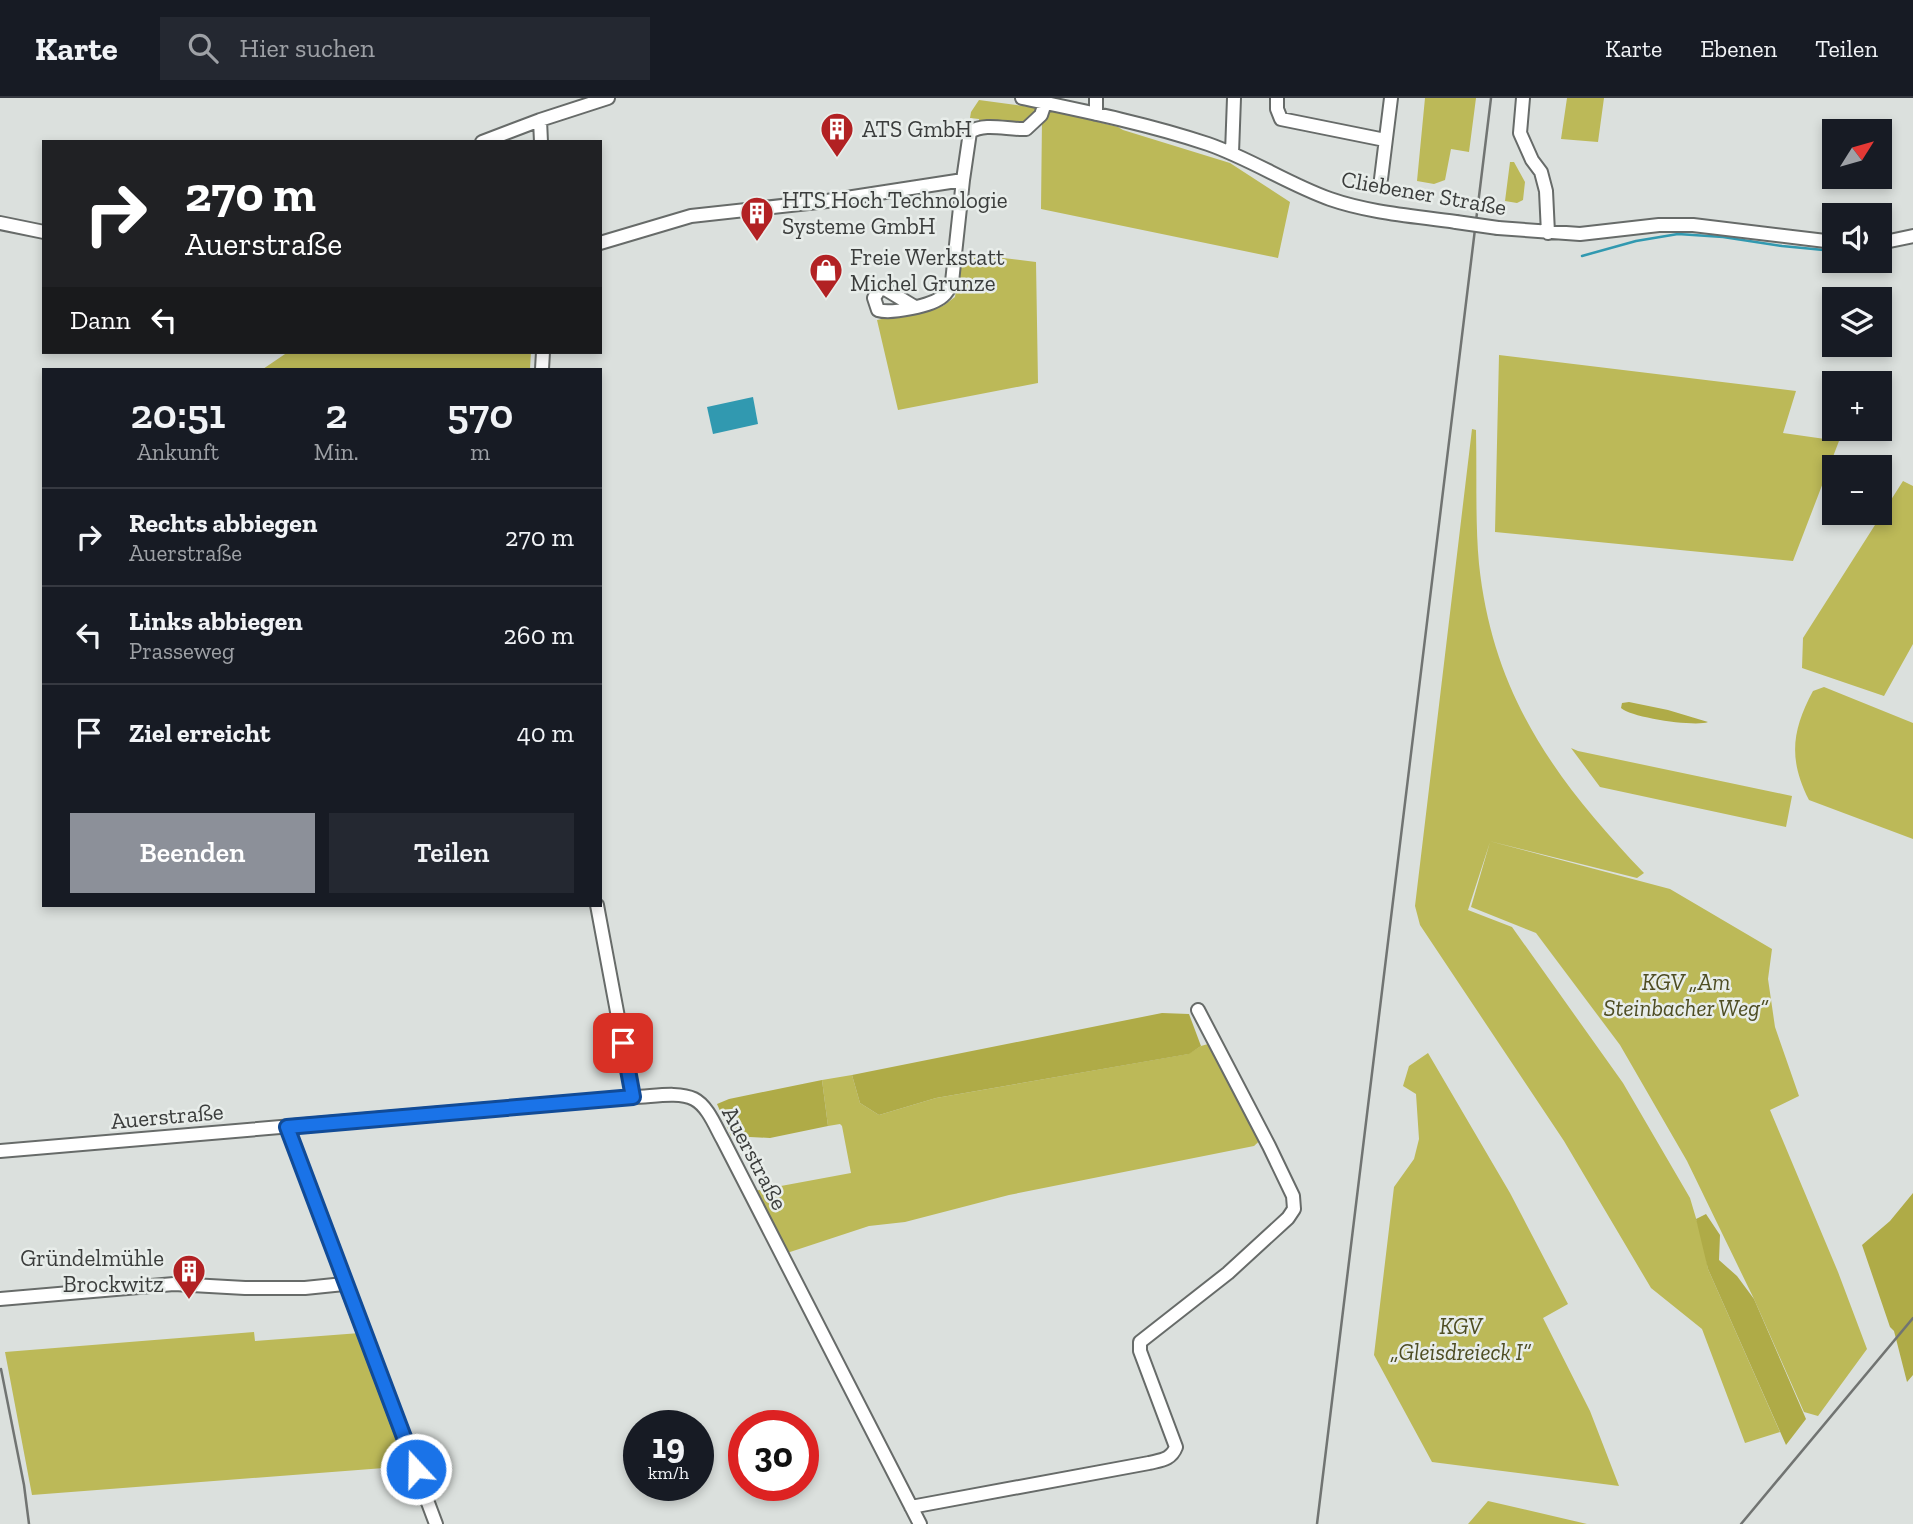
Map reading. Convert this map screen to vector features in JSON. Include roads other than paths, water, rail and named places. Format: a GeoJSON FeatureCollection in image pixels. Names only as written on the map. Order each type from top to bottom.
{"type":"FeatureCollection","features":[{"type":"Feature","properties":{"kind":"street"},"geometry":{"type":"LineString","coordinates":[[487,140],[608,98]]}},
{"type":"Feature","properties":{"kind":"street","name":"Cliebener Straße"},"geometry":{"type":"LineString","coordinates":[[1022,98],[1178,135],[1231,153],[1332,200],[1456,222],[1548,233],[1598,233],[1659,225],[1693,225],[1822,241]]}},
{"type":"Feature","properties":{"kind":"street"},"geometry":{"type":"LineString","coordinates":[[1096,98],[1096,114]]}},
{"type":"Feature","properties":{"kind":"street"},"geometry":{"type":"LineString","coordinates":[[1231,153],[1234,98]]}},
{"type":"Feature","properties":{"kind":"street"},"geometry":{"type":"LineString","coordinates":[[1277,98],[1277,109],[1282,119],[1385,140]]}},
{"type":"Feature","properties":{"kind":"street"},"geometry":{"type":"LineString","coordinates":[[1381,179],[1391,98]]}},
{"type":"Feature","properties":{"kind":"street"},"geometry":{"type":"LineString","coordinates":[[1523,98],[1520,133],[1532,160],[1541,172],[1546,191],[1548,233]]}},
{"type":"Feature","properties":{"kind":"street"},"geometry":{"type":"LineString","coordinates":[[915,307],[940,299],[952,282],[962,180],[970,131],[974,128],[990,127],[1026,129],[1041,115],[1045,103]]}},
{"type":"Feature","properties":{"kind":"street"},"geometry":{"type":"LineString","coordinates":[[540,120],[541,140]]}},
{"type":"Feature","properties":{"kind":"street"},"geometry":{"type":"LineString","coordinates":[[602,242],[691,216],[827,201],[962,180]]}},
{"type":"Feature","properties":{"kind":"street"},"geometry":{"type":"LineString","coordinates":[[0,223],[42,232]]}},
{"type":"Feature","properties":{"kind":"street"},"geometry":{"type":"LineString","coordinates":[[1892,240],[1913,236]]}},
{"type":"Feature","properties":{"kind":"street"},"geometry":{"type":"LineString","coordinates":[[597,907],[633,1097]]}},
{"type":"Feature","properties":{"kind":"street"},"geometry":{"type":"LineString","coordinates":[[911,1507],[1149,1463],[1169,1458],[1174,1453],[1176,1447],[1140,1351],[1140,1342],[1228,1273],[1288,1218],[1294,1209],[1293,1196],[1269,1146],[1198,1010]]}},
{"type":"Feature","properties":{"kind":"street","name":"Auerstraße"},"geometry":{"type":"LineString","coordinates":[[0,1151],[633,1097],[678,1096],[694,1099],[705,1109],[723,1140],[920,1524]]}},
{"type":"Feature","properties":{"kind":"street"},"geometry":{"type":"LineString","coordinates":[[287,1127],[436,1524]]}},
{"type":"Feature","properties":{"kind":"street"},"geometry":{"type":"LineString","coordinates":[[0,1299],[174,1284],[304,1288],[344,1284]]}},
{"type":"Feature","properties":{"kind":"water"},"geometry":{"type":"Polygon","coordinates":[[[753,397],[758,424],[713,434],[707,407],[753,397]]]}},
{"type":"Feature","properties":{"kind":"waterway"},"geometry":{"type":"LineString","coordinates":[[1582,256],[1636,241],[1678,234],[1822,250]]}},
{"type":"Feature","properties":{"kind":"railway"},"geometry":{"type":"LineString","coordinates":[[1317,1524],[1491,98]]}},
{"type":"Feature","properties":{"kind":"railway"},"geometry":{"type":"LineString","coordinates":[[1741,1524],[1913,1318]]}},
{"type":"Feature","properties":{"kind":"railway"},"geometry":{"type":"LineString","coordinates":[[1,1369],[29,1524]]}},
{"type":"Feature","properties":{"kind":"place","name":"ATS GmbH"},"geometry":{"type":"Point","coordinates":[837,159]}},
{"type":"Feature","properties":{"kind":"place","name":"HTS Hoch Technologie Systeme GmbH"},"geometry":{"type":"Point","coordinates":[757,243]}},
{"type":"Feature","properties":{"kind":"place","name":"Freie Werkstatt Michel Grunze"},"geometry":{"type":"Point","coordinates":[826,300]}},
{"type":"Feature","properties":{"kind":"place","name":"Gründelmühle Brockwitz"},"geometry":{"type":"Point","coordinates":[189,1301]}},
{"type":"Feature","properties":{"kind":"park label","name":"KGV „Am Steinbacher Weg“"},"geometry":{"type":"Point","coordinates":[1686,995]}},
{"type":"Feature","properties":{"kind":"park label","name":"KGV „Gleisdreieck I“"},"geometry":{"type":"Point","coordinates":[1461,1339]}}]}
